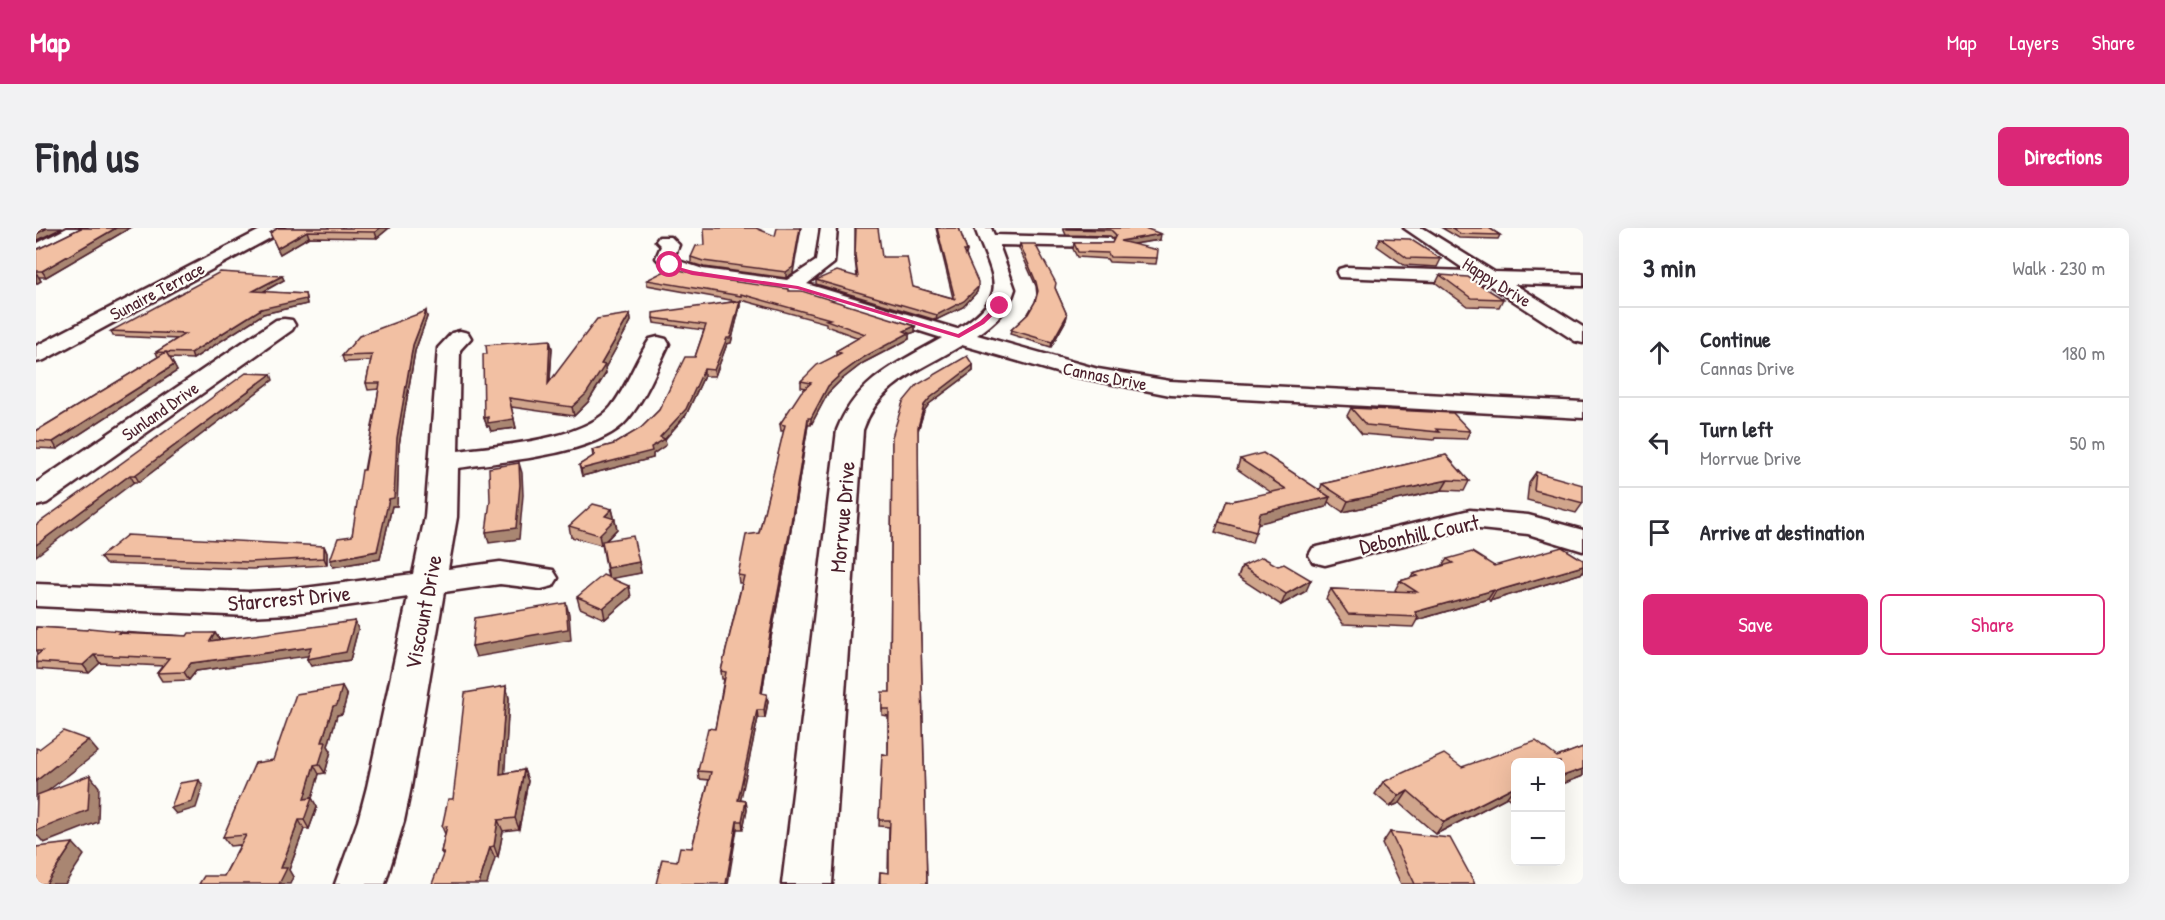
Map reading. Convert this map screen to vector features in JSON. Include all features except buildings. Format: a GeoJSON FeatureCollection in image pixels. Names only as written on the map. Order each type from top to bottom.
{"type":"FeatureCollection","features":[{"type":"Feature","properties":{"kind":"street"},"geometry":{"type":"LineString","coordinates":[[36,251],[79,228]]}},
{"type":"Feature","properties":{"kind":"street","name":"Sunaire Terrace"},"geometry":{"type":"LineString","coordinates":[[36,355],[277,228]]}},
{"type":"Feature","properties":{"kind":"street"},"geometry":{"type":"LineString","coordinates":[[791,286],[825,263],[829,228]]}},
{"type":"Feature","properties":{"kind":"street","name":"Happy Drive"},"geometry":{"type":"LineString","coordinates":[[1412,228],[1583,336]]}},
{"type":"Feature","properties":{"kind":"street"},"geometry":{"type":"LineString","coordinates":[[985,234],[1104,242]]}},
{"type":"Feature","properties":{"kind":"street","name":"Morrvue Drive"},"geometry":{"type":"LineString","coordinates":[[807,884],[850,430],[856,414],[877,387],[891,376],[993,314],[1004,297],[1003,280],[985,234]]}},
{"type":"Feature","properties":{"kind":"street","name":"Cannas Drive"},"geometry":{"type":"LineString","coordinates":[[665,241],[670,245],[665,258],[670,265],[679,269],[791,286],[1077,372],[1138,384],[1583,410]]}},
{"type":"Feature","properties":{"kind":"street"},"geometry":{"type":"LineString","coordinates":[[1346,273],[1583,280]]}},
{"type":"Feature","properties":{"kind":"street","name":"Sunland Drive"},"geometry":{"type":"LineString","coordinates":[[36,497],[284,325]]}},
{"type":"Feature","properties":{"kind":"street","name":"Viscount Drive"},"geometry":{"type":"LineString","coordinates":[[360,884],[381,821],[389,787],[429,583],[441,517],[449,348],[460,338]]}},
{"type":"Feature","properties":{"kind":"street"},"geometry":{"type":"LineString","coordinates":[[444,462],[556,444],[573,440],[602,428],[620,413],[658,344]]}},
{"type":"Feature","properties":{"kind":"street","name":"Debonhill Court"},"geometry":{"type":"LineString","coordinates":[[1325,555],[1470,519],[1511,521],[1534,525],[1583,541]]}},
{"type":"Feature","properties":{"kind":"street","name":"Starcrest Drive"},"geometry":{"type":"LineString","coordinates":[[36,595],[248,604],[289,602],[500,573],[541,578]]}},
{"type":"Feature","properties":{"kind":"route"},"geometry":{"type":"LineString","coordinates":[[670,265],[692,273],[798,287],[959,336],[982,323],[1000,306]]}}]}
